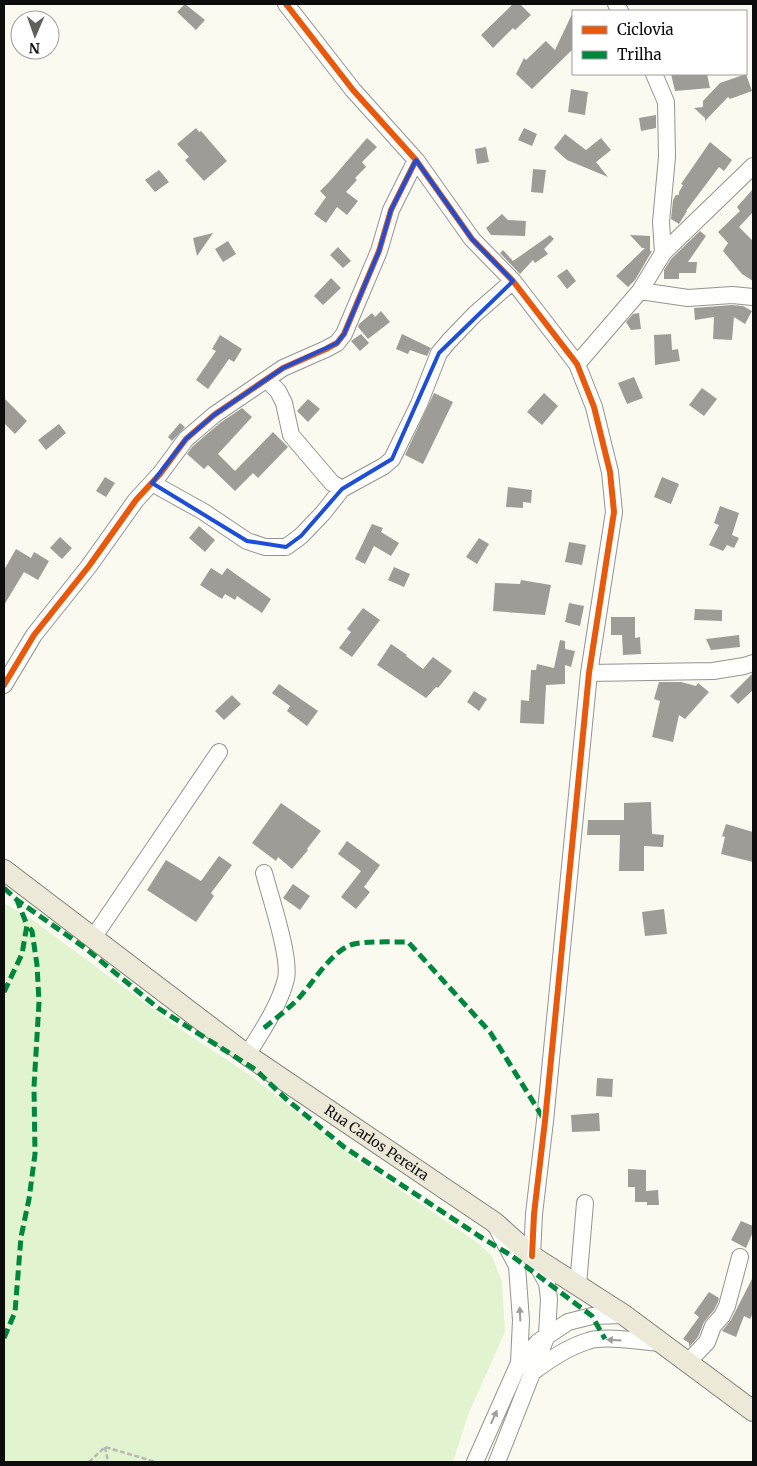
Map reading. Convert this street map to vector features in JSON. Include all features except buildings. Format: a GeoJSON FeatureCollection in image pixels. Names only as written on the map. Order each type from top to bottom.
{"type":"FeatureCollection","features":[{"type":"Feature","properties":{"kind":"main road","name":"Rua Carlos Pereira"},"geometry":{"type":"LineString","coordinates":[[4,870],[247,1055],[494,1222],[532,1256],[624,1315],[753,1411]]}},
{"type":"Feature","properties":{"kind":"street"},"geometry":{"type":"LineString","coordinates":[[286,4],[353,90],[416,160],[472,238],[513,281],[577,364],[594,408],[610,472],[614,512],[589,673],[546,1111],[534,1214],[532,1256],[547,1283],[549,1299],[547,1336],[497,1462]]}},
{"type":"Feature","properties":{"kind":"street"},"geometry":{"type":"LineString","coordinates":[[654,75],[666,102],[667,156],[661,222],[663,253]]}},
{"type":"Feature","properties":{"kind":"street"},"geometry":{"type":"LineString","coordinates":[[4,685],[34,635],[89,566],[136,500],[152,483],[186,439],[214,416],[283,368],[337,343],[344,334],[379,251],[391,210],[416,160]]}},
{"type":"Feature","properties":{"kind":"street"},"geometry":{"type":"LineString","coordinates":[[577,364],[640,291],[663,253],[753,166]]}},
{"type":"Feature","properties":{"kind":"street"},"geometry":{"type":"LineString","coordinates":[[152,483],[204,512],[247,541],[265,547],[286,547],[301,536],[342,489],[384,466],[392,459],[419,404],[439,353],[475,314],[513,281]]}},
{"type":"Feature","properties":{"kind":"street"},"geometry":{"type":"LineString","coordinates":[[640,291],[688,298],[732,295],[753,297]]}},
{"type":"Feature","properties":{"kind":"street"},"geometry":{"type":"LineString","coordinates":[[267,380],[278,391],[284,403],[291,435],[332,483],[342,489]]}},
{"type":"Feature","properties":{"kind":"street"},"geometry":{"type":"LineString","coordinates":[[589,673],[713,671],[753,663]]}},
{"type":"Feature","properties":{"kind":"street"},"geometry":{"type":"LineString","coordinates":[[92,938],[218,752]]}},
{"type":"Feature","properties":{"kind":"street"},"geometry":{"type":"LineString","coordinates":[[247,1055],[264,1028],[286,977],[282,937],[264,873]]}},
{"type":"Feature","properties":{"kind":"street"},"geometry":{"type":"LineString","coordinates":[[578,1286],[585,1203]]}},
{"type":"Feature","properties":{"kind":"street"},"geometry":{"type":"LineString","coordinates":[[494,1222],[517,1266],[521,1320],[519,1363]]}},
{"type":"Feature","properties":{"kind":"street"},"geometry":{"type":"LineString","coordinates":[[688,1362],[707,1342],[713,1326],[727,1306],[740,1257]]}},
{"type":"Feature","properties":{"kind":"street"},"geometry":{"type":"LineString","coordinates":[[475,1462],[519,1363],[538,1342],[568,1322],[592,1316],[624,1315]]}},
{"type":"Feature","properties":{"kind":"street"},"geometry":{"type":"LineString","coordinates":[[533,1372],[558,1354],[589,1340],[605,1339],[663,1343]]}},
{"type":"Feature","properties":{"kind":"path"},"geometry":{"type":"LineString","coordinates":[[89,1462],[105,1447]]}},
{"type":"Feature","properties":{"kind":"path"},"geometry":{"type":"LineString","coordinates":[[105,1447],[108,1462]]}},
{"type":"Feature","properties":{"kind":"path"},"geometry":{"type":"LineString","coordinates":[[105,1447],[156,1462]]}},
{"type":"Feature","properties":{"kind":"highlighted area"},"geometry":{"type":"Polygon","coordinates":[[[416,160],[472,239],[513,281],[439,353],[392,459],[342,489],[301,536],[286,547],[247,541],[152,483],[186,439],[214,415],[283,368],[337,343],[344,334],[379,251],[391,210],[416,160]]]}},
{"type":"Feature","properties":{"kind":"green space"},"geometry":{"type":"Polygon","coordinates":[[[4,903],[34,921],[183,1031],[250,1075],[355,1159],[478,1243],[492,1256],[502,1282],[505,1332],[468,1415],[453,1462],[4,1462],[4,903]]]}},
{"type":"Feature","properties":{"kind":"marked path"},"geometry":{"type":"LineString","coordinates":[[4,888],[17,900],[85,948],[158,1008],[256,1070],[285,1098],[344,1147],[512,1256],[592,1316],[605,1339]]}},
{"type":"Feature","properties":{"kind":"marked path"},"geometry":{"type":"LineString","coordinates":[[4,992],[22,954],[27,925],[17,900]]}},
{"type":"Feature","properties":{"kind":"marked path"},"geometry":{"type":"LineString","coordinates":[[4,1338],[15,1312],[21,1237],[29,1199],[35,1154],[34,1087],[39,1002],[37,965],[32,931],[27,925]]}},
{"type":"Feature","properties":{"kind":"marked path"},"geometry":{"type":"LineString","coordinates":[[264,1028],[297,1000],[330,960],[346,947],[366,942],[408,942],[490,1032],[545,1121]]}},
{"type":"Feature","properties":{"kind":"cycle path"},"geometry":{"type":"LineString","coordinates":[[286,4],[353,90],[416,160],[472,239],[513,281],[577,364],[594,407],[610,472],[614,512],[589,673],[545,1121],[534,1214],[532,1256]]}},
{"type":"Feature","properties":{"kind":"cycle path"},"geometry":{"type":"LineString","coordinates":[[4,685],[34,635],[89,566],[136,500],[160,474],[186,439],[214,415],[283,368],[337,343],[344,334],[379,251],[391,210],[416,160]]}}]}
